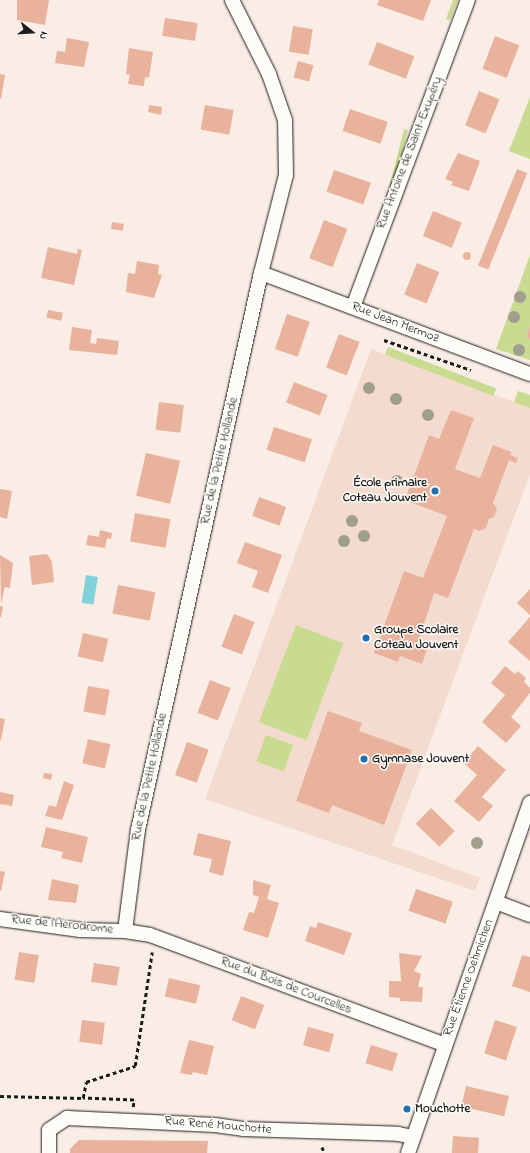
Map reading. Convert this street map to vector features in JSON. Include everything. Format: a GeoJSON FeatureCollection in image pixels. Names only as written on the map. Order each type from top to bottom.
{"type":"FeatureCollection","features":[{"type":"Feature","properties":{"kind":"street","name":"Rue de la Petite Hollande"},"geometry":{"type":"LineString","coordinates":[[125,931],[138,830],[261,274],[286,175],[285,120],[269,74],[232,0]]}},
{"type":"Feature","properties":{"kind":"street","name":"Rue Antoine de Saint-Exupéry"},"geometry":{"type":"LineString","coordinates":[[352,307],[468,0]]}},
{"type":"Feature","properties":{"kind":"street","name":"Rue Jean Mermoz"},"geometry":{"type":"LineString","coordinates":[[261,274],[530,374]]}},
{"type":"Feature","properties":{"kind":"street","name":"Rue Étienne Oehmichen"},"geometry":{"type":"LineString","coordinates":[[408,1153],[530,803]]}},
{"type":"Feature","properties":{"kind":"street"},"geometry":{"type":"LineString","coordinates":[[496,902],[530,915]]}},
{"type":"Feature","properties":{"kind":"street","name":"Rue de l'Aérodrome"},"geometry":{"type":"LineString","coordinates":[[0,919],[80,930],[125,931]]}},
{"type":"Feature","properties":{"kind":"street","name":"Rue du Bois de Courcelles"},"geometry":{"type":"LineString","coordinates":[[125,931],[150,935],[445,1045]]}},
{"type":"Feature","properties":{"kind":"street","name":"Rue René Mouchotte"},"geometry":{"type":"LineString","coordinates":[[49,1153],[49,1130],[67,1118],[133,1119],[214,1124],[243,1129],[398,1134],[413,1137]]}},
{"type":"Feature","properties":{"kind":"path"},"geometry":{"type":"LineString","coordinates":[[384,340],[479,373]]}},
{"type":"Feature","properties":{"kind":"path"},"geometry":{"type":"LineString","coordinates":[[83,1098],[86,1082],[135,1066],[152,955],[150,935]]}},
{"type":"Feature","properties":{"kind":"path"},"geometry":{"type":"LineString","coordinates":[[0,1096],[134,1100],[133,1119]]}},
{"type":"Feature","properties":{"kind":"shaded area","name":"Groupe Scolaire Coteau Jouvent"},"geometry":{"type":"Polygon","coordinates":[[[371,349],[530,408],[530,474],[392,845],[480,878],[475,891],[205,799],[371,349]]]}},
{"type":"Feature","properties":{"kind":"green space"},"geometry":{"type":"Polygon","coordinates":[[[453,0],[458,0],[450,20],[446,19],[453,0]]]}},
{"type":"Feature","properties":{"kind":"green space"},"geometry":{"type":"Polygon","coordinates":[[[530,97],[530,159],[509,151],[530,97]]]}},
{"type":"Feature","properties":{"kind":"green space"},"geometry":{"type":"Polygon","coordinates":[[[404,129],[408,130],[386,217],[382,216],[404,129]]]}},
{"type":"Feature","properties":{"kind":"green space"},"geometry":{"type":"Polygon","coordinates":[[[530,255],[530,326],[526,337],[530,339],[530,360],[496,349],[530,255]]]}},
{"type":"Feature","properties":{"kind":"green space"},"geometry":{"type":"Polygon","coordinates":[[[388,347],[496,389],[493,396],[385,354],[388,347]]]}},
{"type":"Feature","properties":{"kind":"green space"},"geometry":{"type":"Polygon","coordinates":[[[518,391],[530,395],[530,408],[514,402],[518,391]]]}},
{"type":"Feature","properties":{"kind":"green space"},"geometry":{"type":"Polygon","coordinates":[[[296,625],[344,643],[306,740],[259,722],[296,625]]]}},
{"type":"Feature","properties":{"kind":"green space"},"geometry":{"type":"Polygon","coordinates":[[[266,735],[293,745],[284,771],[256,761],[266,735]]]}},
{"type":"Feature","properties":{"kind":"water"},"geometry":{"type":"Polygon","coordinates":[[[86,575],[98,577],[93,605],[82,603],[86,575]]]}},
{"type":"Feature","properties":{"kind":"building"},"geometry":{"type":"Polygon","coordinates":[[[17,0],[49,0],[45,25],[17,20],[17,0]]]}},
{"type":"Feature","properties":{"kind":"building"},"geometry":{"type":"Polygon","coordinates":[[[379,0],[431,0],[423,21],[377,5],[379,0]]]}},
{"type":"Feature","properties":{"kind":"building"},"geometry":{"type":"Polygon","coordinates":[[[165,18],[198,23],[195,41],[162,36],[165,18]]]}},
{"type":"Feature","properties":{"kind":"building"},"geometry":{"type":"Polygon","coordinates":[[[293,26],[313,29],[309,55],[289,52],[293,26]]]}},
{"type":"Feature","properties":{"kind":"building"},"geometry":{"type":"Polygon","coordinates":[[[495,36],[519,45],[507,78],[482,69],[495,36]]]}},
{"type":"Feature","properties":{"kind":"building"},"geometry":{"type":"Polygon","coordinates":[[[67,38],[89,42],[84,67],[55,63],[57,51],[65,52],[67,38]]]}},
{"type":"Feature","properties":{"kind":"building"},"geometry":{"type":"Polygon","coordinates":[[[377,42],[414,56],[406,79],[368,64],[377,42]]]}},
{"type":"Feature","properties":{"kind":"building"},"geometry":{"type":"Polygon","coordinates":[[[129,48],[153,52],[149,78],[145,77],[144,86],[128,84],[130,75],[126,74],[129,48]]]}},
{"type":"Feature","properties":{"kind":"building"},"geometry":{"type":"Polygon","coordinates":[[[298,61],[313,65],[309,82],[294,77],[298,61]]]}},
{"type":"Feature","properties":{"kind":"building"},"geometry":{"type":"Polygon","coordinates":[[[0,74],[5,75],[1,99],[0,99],[0,74]]]}},
{"type":"Feature","properties":{"kind":"building"},"geometry":{"type":"Polygon","coordinates":[[[479,91],[499,99],[486,134],[465,125],[479,91]]]}},
{"type":"Feature","properties":{"kind":"building"},"geometry":{"type":"Polygon","coordinates":[[[149,105],[162,107],[161,115],[148,112],[149,105]]]}},
{"type":"Feature","properties":{"kind":"building"},"geometry":{"type":"Polygon","coordinates":[[[205,105],[234,110],[229,135],[201,130],[205,105]]]}},
{"type":"Feature","properties":{"kind":"building"},"geometry":{"type":"Polygon","coordinates":[[[350,109],[388,122],[380,144],[343,131],[350,109]]]}},
{"type":"Feature","properties":{"kind":"building"},"geometry":{"type":"Polygon","coordinates":[[[458,153],[480,161],[469,191],[451,185],[453,182],[445,179],[458,153]]]}},
{"type":"Feature","properties":{"kind":"building"},"geometry":{"type":"Polygon","coordinates":[[[517,169],[527,173],[488,270],[478,265],[517,169]]]}},
{"type":"Feature","properties":{"kind":"building"},"geometry":{"type":"Polygon","coordinates":[[[334,170],[371,183],[363,204],[327,192],[334,170]]]}},
{"type":"Feature","properties":{"kind":"building"},"geometry":{"type":"Polygon","coordinates":[[[433,211],[462,223],[452,248],[423,236],[433,211]]]}},
{"type":"Feature","properties":{"kind":"building"},"geometry":{"type":"Polygon","coordinates":[[[324,220],[347,229],[333,267],[309,258],[324,220]]]}},
{"type":"Feature","properties":{"kind":"building"},"geometry":{"type":"Polygon","coordinates":[[[112,222],[124,224],[123,231],[111,229],[112,222]]]}},
{"type":"Feature","properties":{"kind":"building"},"geometry":{"type":"Polygon","coordinates":[[[48,247],[77,254],[78,249],[82,250],[74,285],[41,278],[48,247]]]}},
{"type":"Feature","properties":{"kind":"building"},"geometry":{"type":"Polygon","coordinates":[[[465,252],[469,252],[471,256],[469,260],[465,260],[463,258],[463,254],[465,252]]]}},
{"type":"Feature","properties":{"kind":"building"},"geometry":{"type":"Polygon","coordinates":[[[137,261],[159,265],[158,274],[162,275],[154,298],[126,292],[128,273],[135,274],[137,261]]]}},
{"type":"Feature","properties":{"kind":"building"},"geometry":{"type":"Polygon","coordinates":[[[417,263],[439,272],[427,304],[404,295],[417,263]]]}},
{"type":"Feature","properties":{"kind":"building"},"geometry":{"type":"Polygon","coordinates":[[[48,310],[63,313],[61,321],[46,318],[48,310]]]}},
{"type":"Feature","properties":{"kind":"building"},"geometry":{"type":"Polygon","coordinates":[[[287,314],[310,322],[298,357],[275,349],[287,314]]]}},
{"type":"Feature","properties":{"kind":"building"},"geometry":{"type":"Polygon","coordinates":[[[530,326],[530,339],[526,337],[530,326]]]}},
{"type":"Feature","properties":{"kind":"building"},"geometry":{"type":"Polygon","coordinates":[[[72,327],[92,330],[90,343],[96,344],[97,338],[119,341],[117,355],[69,350],[72,327]]]}},
{"type":"Feature","properties":{"kind":"building"},"geometry":{"type":"Polygon","coordinates":[[[339,334],[360,342],[347,375],[326,368],[339,334]]]}},
{"type":"Feature","properties":{"kind":"building"},"geometry":{"type":"Polygon","coordinates":[[[294,382],[328,395],[320,415],[286,403],[294,382]]]}},
{"type":"Feature","properties":{"kind":"building"},"geometry":{"type":"Polygon","coordinates":[[[159,402],[184,405],[180,433],[156,430],[159,402]]]}},
{"type":"Feature","properties":{"kind":"building"},"geometry":{"type":"Polygon","coordinates":[[[451,410],[474,418],[455,469],[480,478],[493,445],[511,452],[510,455],[518,458],[516,463],[509,460],[493,503],[497,509],[494,517],[489,519],[486,528],[479,531],[474,529],[448,598],[434,593],[418,643],[428,647],[422,664],[400,656],[398,662],[374,653],[404,571],[423,578],[447,516],[405,500],[429,435],[439,439],[451,410]]]}},
{"type":"Feature","properties":{"kind":"building"},"geometry":{"type":"Polygon","coordinates":[[[274,427],[312,439],[305,462],[267,450],[274,427]]]}},
{"type":"Feature","properties":{"kind":"building"},"geometry":{"type":"Polygon","coordinates":[[[146,453],[180,461],[170,504],[136,496],[146,453]]]}},
{"type":"Feature","properties":{"kind":"building"},"geometry":{"type":"Polygon","coordinates":[[[0,489],[12,491],[7,519],[0,517],[0,489]]]}},
{"type":"Feature","properties":{"kind":"building"},"geometry":{"type":"Polygon","coordinates":[[[259,497],[286,507],[279,526],[252,516],[259,497]]]}},
{"type":"Feature","properties":{"kind":"building"},"geometry":{"type":"Polygon","coordinates":[[[135,513],[170,519],[165,548],[130,542],[135,513]]]}},
{"type":"Feature","properties":{"kind":"building"},"geometry":{"type":"Polygon","coordinates":[[[100,530],[112,533],[111,539],[107,538],[105,548],[86,545],[88,535],[99,537],[100,530]]]}},
{"type":"Feature","properties":{"kind":"building"},"geometry":{"type":"Polygon","coordinates":[[[245,542],[282,555],[268,593],[252,587],[258,571],[237,563],[245,542]]]}},
{"type":"Feature","properties":{"kind":"building"},"geometry":{"type":"Polygon","coordinates":[[[47,554],[52,562],[54,582],[32,585],[29,556],[47,554]]]}},
{"type":"Feature","properties":{"kind":"building"},"geometry":{"type":"Polygon","coordinates":[[[0,555],[13,563],[10,588],[5,587],[1,604],[0,555]]]}},
{"type":"Feature","properties":{"kind":"building"},"geometry":{"type":"Polygon","coordinates":[[[118,585],[155,592],[150,621],[112,613],[118,585]]]}},
{"type":"Feature","properties":{"kind":"building"},"geometry":{"type":"Polygon","coordinates":[[[530,589],[530,615],[517,603],[530,589]]]}},
{"type":"Feature","properties":{"kind":"building"},"geometry":{"type":"Polygon","coordinates":[[[0,606],[3,607],[1,617],[0,617],[0,606]]]}},
{"type":"Feature","properties":{"kind":"building"},"geometry":{"type":"Polygon","coordinates":[[[234,614],[255,622],[242,655],[221,647],[234,614]]]}},
{"type":"Feature","properties":{"kind":"building"},"geometry":{"type":"Polygon","coordinates":[[[530,617],[530,661],[508,642],[530,617]]]}},
{"type":"Feature","properties":{"kind":"building"},"geometry":{"type":"Polygon","coordinates":[[[83,633],[108,639],[103,662],[78,656],[83,633]]]}},
{"type":"Feature","properties":{"kind":"building"},"geometry":{"type":"Polygon","coordinates":[[[505,666],[515,674],[518,671],[526,678],[524,682],[530,688],[530,693],[511,717],[521,726],[506,743],[482,722],[505,695],[491,683],[505,666]]]}},
{"type":"Feature","properties":{"kind":"building"},"geometry":{"type":"Polygon","coordinates":[[[210,680],[231,688],[218,721],[197,713],[210,680]]]}},
{"type":"Feature","properties":{"kind":"building"},"geometry":{"type":"Polygon","coordinates":[[[88,686],[110,690],[105,715],[83,712],[88,686]]]}},
{"type":"Feature","properties":{"kind":"building","name":"Gymnase Jouvent"},"geometry":{"type":"Polygon","coordinates":[[[328,711],[362,723],[359,731],[412,750],[384,825],[332,805],[329,813],[296,801],[328,711]]]}},
{"type":"Feature","properties":{"kind":"building"},"geometry":{"type":"Polygon","coordinates":[[[0,718],[5,719],[1,740],[0,740],[0,718]]]}},
{"type":"Feature","properties":{"kind":"building"},"geometry":{"type":"Polygon","coordinates":[[[88,739],[110,744],[105,769],[82,763],[88,739]]]}},
{"type":"Feature","properties":{"kind":"building"},"geometry":{"type":"Polygon","coordinates":[[[187,742],[209,750],[197,783],[175,775],[187,742]]]}},
{"type":"Feature","properties":{"kind":"building"},"geometry":{"type":"Polygon","coordinates":[[[478,746],[506,770],[482,797],[493,806],[479,822],[454,801],[477,775],[464,763],[478,746]]]}},
{"type":"Feature","properties":{"kind":"building"},"geometry":{"type":"Polygon","coordinates":[[[44,773],[52,774],[51,780],[43,778],[44,773]]]}},
{"type":"Feature","properties":{"kind":"building"},"geometry":{"type":"Polygon","coordinates":[[[64,781],[74,785],[62,820],[45,816],[49,805],[56,807],[64,781]]]}},
{"type":"Feature","properties":{"kind":"building"},"geometry":{"type":"Polygon","coordinates":[[[0,792],[14,795],[12,806],[0,804],[0,792]]]}},
{"type":"Feature","properties":{"kind":"building"},"geometry":{"type":"Polygon","coordinates":[[[431,808],[455,831],[439,847],[416,824],[431,808]]]}},
{"type":"Feature","properties":{"kind":"building"},"geometry":{"type":"Polygon","coordinates":[[[46,827],[88,837],[82,863],[61,858],[63,852],[41,847],[46,827]]]}},
{"type":"Feature","properties":{"kind":"building"},"geometry":{"type":"Polygon","coordinates":[[[198,833],[231,841],[223,876],[209,872],[212,859],[193,855],[198,833]]]}},
{"type":"Feature","properties":{"kind":"building"},"geometry":{"type":"Polygon","coordinates":[[[0,871],[5,872],[1,891],[0,891],[0,871]]]}},
{"type":"Feature","properties":{"kind":"building"},"geometry":{"type":"Polygon","coordinates":[[[52,879],[79,885],[76,903],[48,900],[52,879]]]}},
{"type":"Feature","properties":{"kind":"building"},"geometry":{"type":"Polygon","coordinates":[[[253,880],[271,885],[267,899],[279,903],[268,938],[243,930],[249,912],[254,913],[259,897],[253,895],[253,880]]]}},
{"type":"Feature","properties":{"kind":"building"},"geometry":{"type":"Polygon","coordinates":[[[416,889],[453,902],[445,923],[409,911],[416,889]]]}},
{"type":"Feature","properties":{"kind":"building"},"geometry":{"type":"Polygon","coordinates":[[[318,922],[352,933],[344,955],[305,941],[310,926],[316,928],[318,922]]]}},
{"type":"Feature","properties":{"kind":"building"},"geometry":{"type":"Polygon","coordinates":[[[19,952],[39,955],[34,983],[15,980],[19,952]]]}},
{"type":"Feature","properties":{"kind":"building"},"geometry":{"type":"Polygon","coordinates":[[[399,953],[422,956],[414,971],[421,974],[418,987],[423,987],[422,1002],[400,1001],[400,998],[389,997],[389,981],[401,981],[399,953]]]}},
{"type":"Feature","properties":{"kind":"building"},"geometry":{"type":"Polygon","coordinates":[[[522,955],[530,957],[530,992],[512,986],[522,955]]]}},
{"type":"Feature","properties":{"kind":"building"},"geometry":{"type":"Polygon","coordinates":[[[94,963],[120,967],[117,986],[91,982],[94,963]]]}},
{"type":"Feature","properties":{"kind":"building"},"geometry":{"type":"Polygon","coordinates":[[[169,978],[200,985],[196,1004],[165,997],[169,978]]]}},
{"type":"Feature","properties":{"kind":"building"},"geometry":{"type":"Polygon","coordinates":[[[241,996],[264,1005],[255,1029],[232,1020],[241,996]]]}},
{"type":"Feature","properties":{"kind":"building"},"geometry":{"type":"Polygon","coordinates":[[[82,1020],[105,1023],[102,1045],[79,1042],[82,1020]]]}},
{"type":"Feature","properties":{"kind":"building"},"geometry":{"type":"Polygon","coordinates":[[[495,1020],[517,1027],[506,1060],[484,1053],[495,1020]]]}},
{"type":"Feature","properties":{"kind":"building"},"geometry":{"type":"Polygon","coordinates":[[[308,1027],[334,1034],[329,1052],[303,1045],[308,1027]]]}},
{"type":"Feature","properties":{"kind":"building"},"geometry":{"type":"Polygon","coordinates":[[[189,1040],[214,1046],[207,1075],[193,1072],[192,1075],[180,1073],[189,1040]]]}},
{"type":"Feature","properties":{"kind":"building"},"geometry":{"type":"Polygon","coordinates":[[[371,1045],[398,1053],[392,1071],[365,1063],[371,1045]]]}},
{"type":"Feature","properties":{"kind":"building"},"geometry":{"type":"Polygon","coordinates":[[[466,1086],[509,1096],[504,1116],[461,1106],[466,1086]]]}},
{"type":"Feature","properties":{"kind":"building"},"geometry":{"type":"Polygon","coordinates":[[[453,1136],[479,1138],[478,1153],[452,1153],[453,1136]]]}},
{"type":"Feature","properties":{"kind":"building"},"geometry":{"type":"Polygon","coordinates":[[[79,1140],[208,1141],[207,1153],[70,1153],[70,1149],[79,1140]]]}},
{"type":"Feature","properties":{"kind":"place","name":"École primaire Coteau Jouvent"},"geometry":{"type":"Point","coordinates":[435,491]}},
{"type":"Feature","properties":{"kind":"place","name":"Groupe Scolaire Coteau Jouvent"},"geometry":{"type":"Point","coordinates":[366,638]}},
{"type":"Feature","properties":{"kind":"place","name":"Gymnase Jouvent"},"geometry":{"type":"Point","coordinates":[364,759]}},
{"type":"Feature","properties":{"kind":"place","name":"Mouchotte"},"geometry":{"type":"Point","coordinates":[407,1109]}}]}
